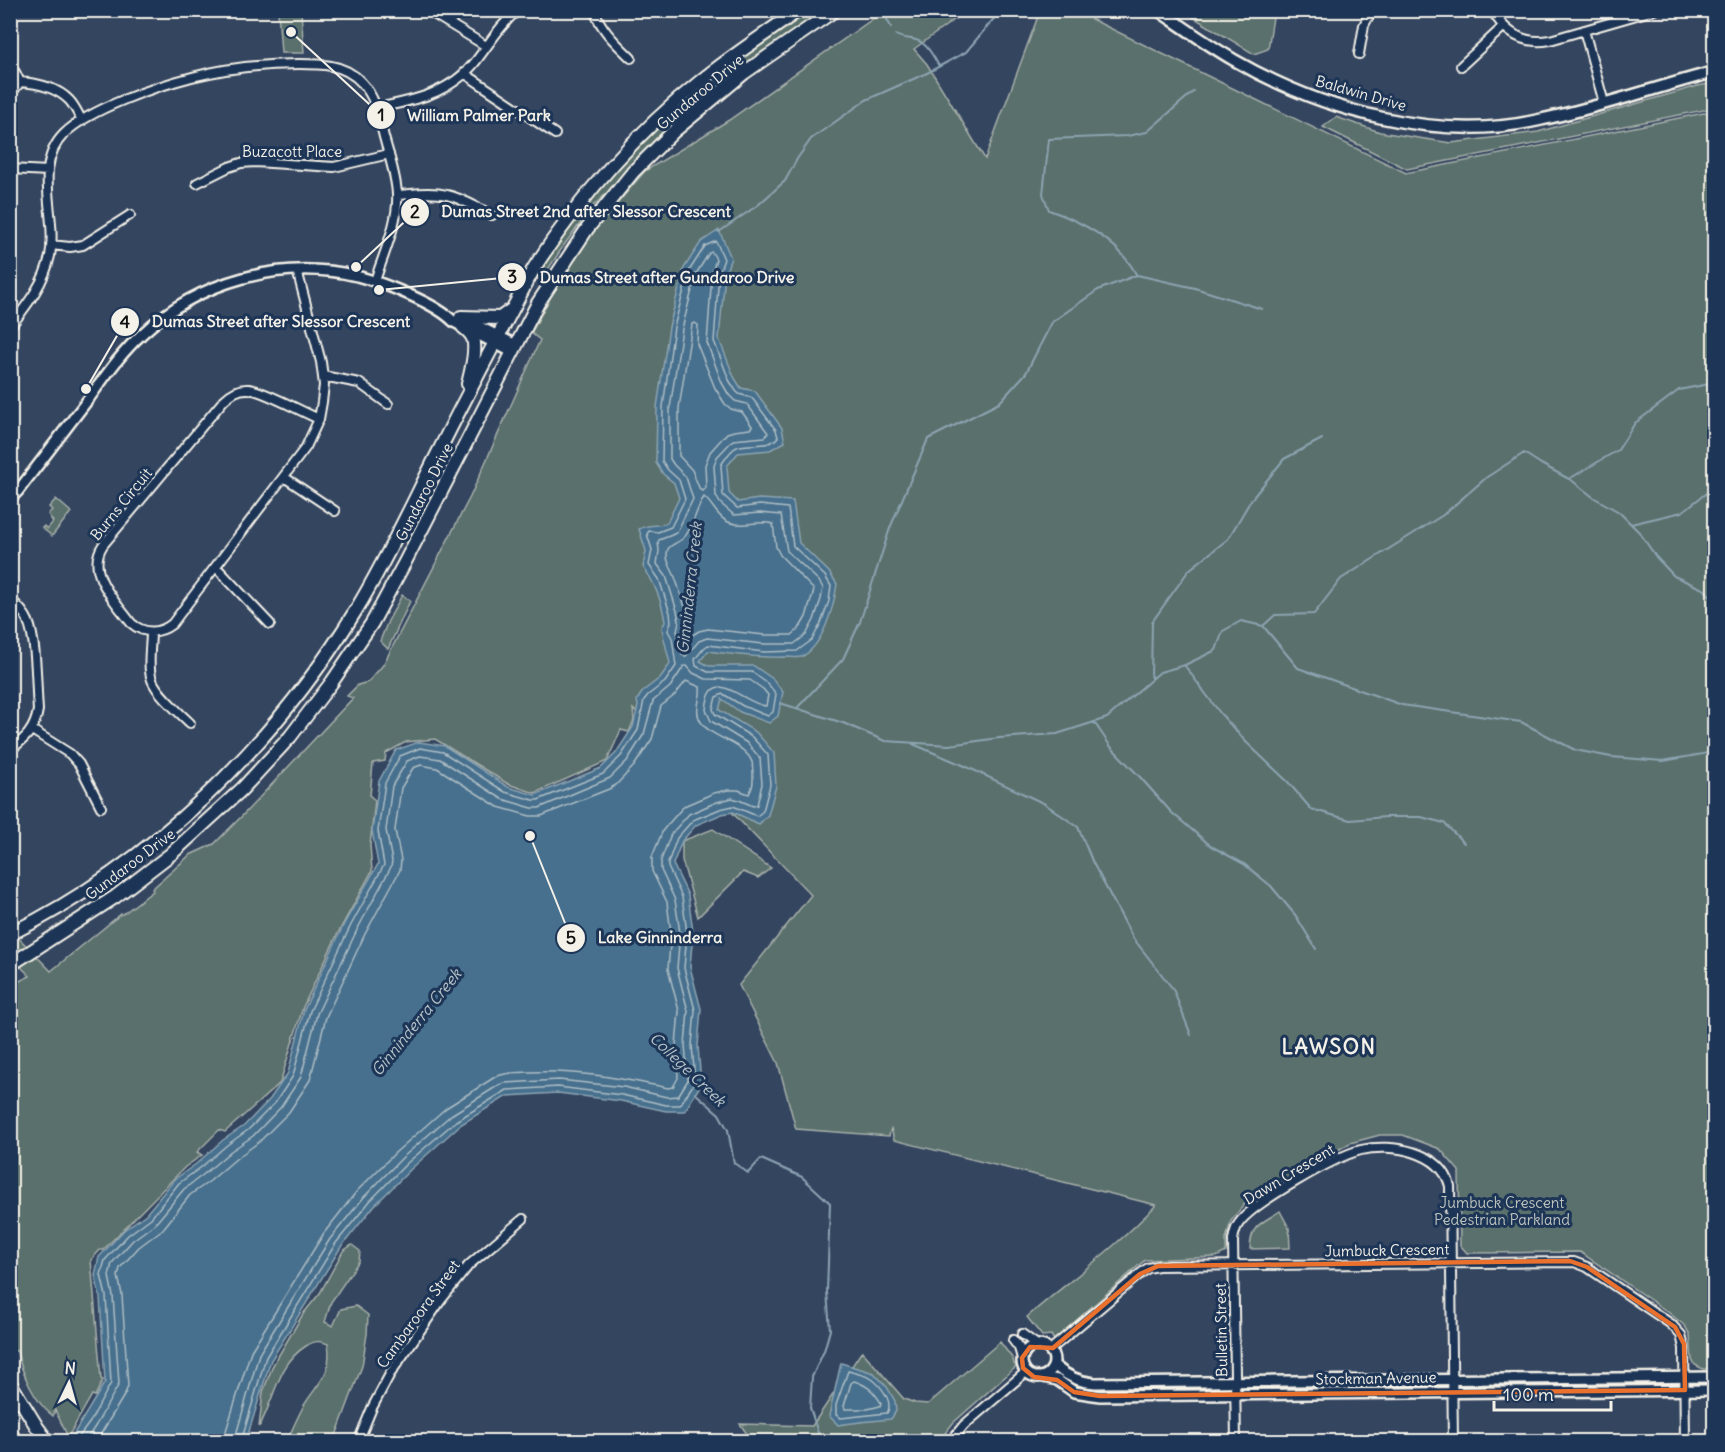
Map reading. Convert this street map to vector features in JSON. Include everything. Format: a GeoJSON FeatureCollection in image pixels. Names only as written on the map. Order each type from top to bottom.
{"type":"FeatureCollection","features":[{"type":"Feature","properties":{"kind":"main road","name":"Gundaroo Drive"},"geometry":{"type":"LineString","coordinates":[[10,934],[55,910],[110,874],[170,829],[239,764],[272,726],[311,678],[356,610],[534,268],[557,233],[624,151],[666,111],[702,80],[800,10]]}},
{"type":"Feature","properties":{"kind":"main road","name":"Gundaroo Drive"},"geometry":{"type":"LineString","coordinates":[[10,965],[115,897],[171,854],[242,789],[290,737],[332,682],[372,623],[514,348],[550,283],[600,211],[633,172],[673,132],[723,90],[836,10]]}},
{"type":"Feature","properties":{"kind":"main road","name":"Baldwin Drive"},"geometry":{"type":"LineString","coordinates":[[1158,10],[1234,60],[1275,81],[1339,106],[1395,121],[1453,128],[1538,121],[1714,72]]}},
{"type":"Feature","properties":{"kind":"main road"},"geometry":{"type":"LineString","coordinates":[[462,322],[500,318],[513,308]]}},
{"type":"Feature","properties":{"kind":"main road"},"geometry":{"type":"LineString","coordinates":[[462,322],[473,337],[474,346],[472,369],[462,405]]}},
{"type":"Feature","properties":{"kind":"main road"},"geometry":{"type":"LineString","coordinates":[[10,1383],[48,1442]]}},
{"type":"Feature","properties":{"kind":"main road"},"geometry":{"type":"LineString","coordinates":[[10,1432],[16,1441]]}},
{"type":"Feature","properties":{"kind":"street"},"geometry":{"type":"LineString","coordinates":[[427,10],[486,46]]}},
{"type":"Feature","properties":{"kind":"street"},"geometry":{"type":"LineString","coordinates":[[376,108],[424,97],[441,90],[464,73],[504,23],[518,10]]}},
{"type":"Feature","properties":{"kind":"street"},"geometry":{"type":"LineString","coordinates":[[594,10],[597,20],[607,34],[631,58]]}},
{"type":"Feature","properties":{"kind":"street"},"geometry":{"type":"LineString","coordinates":[[1359,54],[1364,25],[1372,10]]}},
{"type":"Feature","properties":{"kind":"street"},"geometry":{"type":"LineString","coordinates":[[1492,10],[1503,27],[1519,38],[1538,42],[1654,10]]}},
{"type":"Feature","properties":{"kind":"street"},"geometry":{"type":"LineString","coordinates":[[1461,66],[1503,27]]}},
{"type":"Feature","properties":{"kind":"street"},"geometry":{"type":"LineString","coordinates":[[1584,30],[1605,103]]}},
{"type":"Feature","properties":{"kind":"street"},"geometry":{"type":"LineString","coordinates":[[10,327],[39,285],[47,266],[52,222],[48,171],[50,157],[56,144],[65,133],[82,121],[128,98],[176,82],[225,70],[276,65],[322,65],[344,70],[366,88],[376,108],[398,195],[395,218],[375,281]]}},
{"type":"Feature","properties":{"kind":"street"},"geometry":{"type":"LineString","coordinates":[[15,72],[20,82]]}},
{"type":"Feature","properties":{"kind":"street"},"geometry":{"type":"LineString","coordinates":[[464,73],[555,134]]}},
{"type":"Feature","properties":{"kind":"street"},"geometry":{"type":"LineString","coordinates":[[14,90],[20,82]]}},
{"type":"Feature","properties":{"kind":"street"},"geometry":{"type":"LineString","coordinates":[[20,82],[36,83],[66,97],[82,121]]}},
{"type":"Feature","properties":{"kind":"street","name":"Buzacott Place"},"geometry":{"type":"LineString","coordinates":[[197,183],[229,166],[242,163],[334,167],[389,154]]}},
{"type":"Feature","properties":{"kind":"street"},"geometry":{"type":"LineString","coordinates":[[10,168],[48,171]]}},
{"type":"Feature","properties":{"kind":"street"},"geometry":{"type":"LineString","coordinates":[[398,195],[432,193],[447,195],[456,197],[492,215]]}},
{"type":"Feature","properties":{"kind":"street"},"geometry":{"type":"LineString","coordinates":[[51,245],[70,247],[87,244],[129,215]]}},
{"type":"Feature","properties":{"kind":"street"},"geometry":{"type":"LineString","coordinates":[[10,499],[133,342],[165,314],[217,286],[255,275],[297,270],[337,272],[375,281],[410,296],[447,314],[454,322],[462,322],[514,348]]}},
{"type":"Feature","properties":{"kind":"street"},"geometry":{"type":"LineString","coordinates":[[190,723],[158,691],[152,679],[151,632],[165,629],[172,624],[306,447],[319,419],[323,376],[320,355],[297,270]]}},
{"type":"Feature","properties":{"kind":"street"},"geometry":{"type":"LineString","coordinates":[[323,376],[359,383],[388,404]]}},
{"type":"Feature","properties":{"kind":"street","name":"Burns Circuit"},"geometry":{"type":"LineString","coordinates":[[151,632],[131,623],[102,581],[96,563],[103,545],[231,394],[244,389],[254,390],[319,419]]}},
{"type":"Feature","properties":{"kind":"street"},"geometry":{"type":"LineString","coordinates":[[284,477],[334,511]]}},
{"type":"Feature","properties":{"kind":"street"},"geometry":{"type":"LineString","coordinates":[[10,484],[18,491]]}},
{"type":"Feature","properties":{"kind":"street"},"geometry":{"type":"LineString","coordinates":[[216,567],[270,624]]}},
{"type":"Feature","properties":{"kind":"street"},"geometry":{"type":"LineString","coordinates":[[10,598],[25,616],[32,634],[38,710],[32,730],[10,750]]}},
{"type":"Feature","properties":{"kind":"street"},"geometry":{"type":"LineString","coordinates":[[32,730],[70,754],[79,764],[101,807]]}},
{"type":"Feature","properties":{"kind":"street","name":"Dawn Crescent"},"geometry":{"type":"LineString","coordinates":[[1234,1265],[1233,1240],[1240,1222],[1278,1193],[1344,1156],[1369,1148],[1386,1147],[1420,1155],[1435,1163],[1446,1176],[1450,1192],[1453,1442]]}},
{"type":"Feature","properties":{"kind":"street","name":"Cambaroora Street"},"geometry":{"type":"LineString","coordinates":[[358,1442],[385,1383],[441,1300],[469,1265],[523,1219]]}},
{"type":"Feature","properties":{"kind":"street","name":"Jumbuck Crescent"},"geometry":{"type":"LineString","coordinates":[[1050,1350],[1140,1274],[1163,1265],[1570,1262],[1583,1264],[1675,1327],[1681,1335],[1684,1344],[1685,1442]]}},
{"type":"Feature","properties":{"kind":"street","name":"Bulletin Street"},"geometry":{"type":"LineString","coordinates":[[1234,1265],[1236,1442]]}},
{"type":"Feature","properties":{"kind":"street"},"geometry":{"type":"LineString","coordinates":[[1022,1334],[1037,1345]]}},
{"type":"Feature","properties":{"kind":"street"},"geometry":{"type":"LineString","coordinates":[[1014,1340],[1019,1348],[1023,1368],[1034,1377],[1043,1377],[1052,1370],[1054,1365],[1054,1356],[1045,1346],[1030,1347],[1022,1358]]}},
{"type":"Feature","properties":{"kind":"street","name":"Stockman Avenue"},"geometry":{"type":"LineString","coordinates":[[1054,1365],[1070,1377],[1089,1383],[1452,1379],[1685,1384],[1714,1390]]}},
{"type":"Feature","properties":{"kind":"street"},"geometry":{"type":"LineString","coordinates":[[950,1442],[964,1425],[1026,1372]]}},
{"type":"Feature","properties":{"kind":"street","name":"Stockman Avenue"},"geometry":{"type":"LineString","coordinates":[[1043,1377],[1058,1380],[1074,1392],[1091,1395],[1452,1392],[1685,1384],[1714,1377]]}},
{"type":"Feature","properties":{"kind":"highlighted area"},"geometry":{"type":"Polygon","coordinates":[[[1570,1261],[1587,1267],[1675,1327],[1684,1344],[1685,1390],[1100,1396],[1074,1392],[1057,1380],[1034,1377],[1023,1368],[1022,1358],[1030,1347],[1053,1348],[1140,1274],[1158,1266],[1570,1261]]]}},
{"type":"Feature","properties":{"kind":"green space"},"geometry":{"type":"Polygon","coordinates":[[[278,11],[301,11],[304,53],[281,53],[278,11]]]}},
{"type":"Feature","properties":{"kind":"green space"},"geometry":{"type":"Polygon","coordinates":[[[808,11],[826,11],[619,182],[594,205],[541,280],[535,278],[590,200],[653,131],[713,78],[808,11]]]}},
{"type":"Feature","properties":{"kind":"green space","name":"Jumbuck Crescent Pedestrian Parkland"},"geometry":{"type":"Polygon","coordinates":[[[884,11],[966,11],[914,49],[927,64],[985,159],[1040,11],[1075,11],[1406,173],[1714,111],[1714,1368],[1703,1369],[1695,1365],[1692,1360],[1690,1335],[1685,1326],[1580,1252],[1467,1253],[1460,1245],[1459,1171],[1440,1149],[1403,1135],[1380,1135],[1350,1143],[1246,1202],[1231,1221],[1226,1239],[1226,1252],[1216,1257],[1145,1260],[1054,1340],[1051,1335],[1042,1336],[1027,1317],[1109,1249],[1156,1205],[894,1140],[891,1128],[889,1136],[796,1129],[778,1063],[739,985],[811,895],[633,709],[634,720],[629,732],[621,730],[607,761],[535,793],[508,784],[435,739],[406,742],[386,753],[385,761],[373,763],[370,796],[375,800],[370,845],[372,871],[338,933],[303,1007],[280,1083],[225,1132],[219,1130],[197,1152],[202,1155],[185,1167],[91,1260],[101,1379],[103,1380],[68,1437],[55,1410],[53,1416],[40,1403],[26,1378],[17,1351],[11,1350],[11,985],[30,976],[11,957],[10,929],[51,971],[153,891],[152,889],[190,855],[214,844],[243,815],[353,698],[347,696],[358,685],[368,682],[383,665],[470,497],[540,340],[531,333],[553,293],[597,227],[645,171],[729,120],[884,11]]]}},
{"type":"Feature","properties":{"kind":"green space"},"geometry":{"type":"Polygon","coordinates":[[[1183,11],[1274,11],[1268,49],[1254,54],[1183,11]]]}},
{"type":"Feature","properties":{"kind":"green space"},"geometry":{"type":"Polygon","coordinates":[[[1714,83],[1714,108],[1407,169],[1323,127],[1336,117],[1380,132],[1451,143],[1538,132],[1714,83]]]}},
{"type":"Feature","properties":{"kind":"green space"},"geometry":{"type":"Polygon","coordinates":[[[56,499],[71,512],[52,536],[42,528],[44,526],[47,529],[53,522],[48,514],[52,510],[49,507],[56,499]]]}},
{"type":"Feature","properties":{"kind":"green space"},"geometry":{"type":"Polygon","coordinates":[[[402,595],[410,601],[388,649],[380,641],[402,595]]]}},
{"type":"Feature","properties":{"kind":"green space"},"geometry":{"type":"Polygon","coordinates":[[[713,829],[771,868],[758,878],[743,872],[698,917],[682,860],[682,841],[713,829]]]}},
{"type":"Feature","properties":{"kind":"green space"},"geometry":{"type":"Polygon","coordinates":[[[1280,1211],[1289,1228],[1290,1248],[1250,1249],[1252,1234],[1258,1225],[1280,1211]]]}},
{"type":"Feature","properties":{"kind":"green space"},"geometry":{"type":"Polygon","coordinates":[[[352,1245],[360,1251],[359,1261],[331,1302],[325,1322],[333,1326],[341,1309],[356,1306],[368,1315],[362,1366],[334,1441],[287,1441],[303,1407],[326,1372],[328,1344],[312,1343],[289,1362],[259,1427],[263,1392],[273,1365],[303,1314],[320,1293],[343,1251],[352,1245]]]}},
{"type":"Feature","properties":{"kind":"green space"},"geometry":{"type":"Polygon","coordinates":[[[1000,1342],[1017,1366],[953,1423],[939,1441],[752,1441],[740,1424],[812,1426],[862,1351],[904,1399],[928,1404],[1000,1342]]]}},
{"type":"Feature","properties":{"kind":"water"},"geometry":{"type":"Polygon","coordinates":[[[719,230],[731,258],[725,274],[719,339],[734,377],[741,388],[755,391],[782,428],[785,442],[770,450],[738,453],[727,466],[729,493],[738,502],[759,499],[793,501],[799,543],[829,572],[837,584],[826,625],[809,652],[801,657],[758,657],[708,651],[700,661],[709,666],[754,666],[773,679],[783,692],[778,716],[769,723],[740,712],[722,699],[719,710],[756,732],[774,753],[776,786],[768,815],[759,824],[733,812],[696,825],[682,841],[673,864],[688,895],[693,932],[690,967],[701,1009],[698,1046],[701,1084],[685,1111],[666,1111],[621,1101],[558,1093],[507,1096],[460,1125],[374,1206],[341,1247],[271,1360],[246,1441],[64,1441],[73,1435],[105,1382],[100,1297],[95,1275],[99,1257],[124,1230],[146,1214],[175,1179],[244,1126],[270,1099],[288,1073],[304,1010],[344,924],[378,864],[372,831],[379,781],[396,750],[419,742],[445,746],[508,787],[535,795],[601,768],[616,753],[633,727],[638,706],[637,700],[643,691],[660,678],[670,664],[662,629],[665,622],[664,615],[654,586],[643,567],[646,551],[639,529],[667,523],[679,498],[674,483],[663,474],[656,463],[657,407],[669,327],[684,268],[701,242],[719,230]]]}},
{"type":"Feature","properties":{"kind":"water"},"geometry":{"type":"Polygon","coordinates":[[[841,1363],[874,1373],[887,1387],[895,1401],[896,1411],[891,1419],[838,1425],[829,1416],[841,1363]]]}},
{"type":"Feature","properties":{"kind":"waterway"},"geometry":{"type":"LineString","coordinates":[[882,10],[891,27]]}},
{"type":"Feature","properties":{"kind":"waterway","name":"Ginninderra Creek"},"geometry":{"type":"LineString","coordinates":[[719,232],[758,205],[785,181],[811,139],[866,100],[927,73],[966,52],[1001,10]]}},
{"type":"Feature","properties":{"kind":"waterway"},"geometry":{"type":"LineString","coordinates":[[896,35],[923,44],[939,66]]}},
{"type":"Feature","properties":{"kind":"waterway"},"geometry":{"type":"LineString","coordinates":[[1136,274],[1120,252],[1099,234],[1049,210],[1043,194],[1049,139],[1127,136],[1147,132],[1194,91]]}},
{"type":"Feature","properties":{"kind":"waterway"},"geometry":{"type":"LineString","coordinates":[[797,708],[843,659],[860,622],[890,528],[928,439],[999,403],[1026,373],[1052,322],[1098,290],[1137,275],[1195,288],[1262,309]]}},
{"type":"Feature","properties":{"kind":"waterway"},"geometry":{"type":"LineString","coordinates":[[780,703],[843,723],[885,741],[949,745],[999,738],[1057,734],[1107,718],[1160,672],[1185,665],[1216,650],[1223,631],[1241,621],[1263,626],[1275,615],[1314,614],[1341,579],[1443,515],[1487,477],[1524,453],[1569,479],[1618,450],[1635,423],[1679,390],[1714,383]]}},
{"type":"Feature","properties":{"kind":"waterway"},"geometry":{"type":"LineString","coordinates":[[1151,679],[1152,622],[1169,598],[1189,570],[1228,539],[1251,500],[1284,459],[1322,439]]}},
{"type":"Feature","properties":{"kind":"waterway"},"geometry":{"type":"LineString","coordinates":[[1570,479],[1593,497],[1619,512],[1640,533],[1656,557],[1674,576],[1705,590],[1714,601]]}},
{"type":"Feature","properties":{"kind":"waterway"},"geometry":{"type":"LineString","coordinates":[[1631,524],[1682,512],[1714,487]]}},
{"type":"Feature","properties":{"kind":"waterway"},"geometry":{"type":"LineString","coordinates":[[1264,627],[1298,668],[1402,705],[1521,722],[1575,750],[1611,757],[1663,761],[1714,752]]}},
{"type":"Feature","properties":{"kind":"waterway"},"geometry":{"type":"LineString","coordinates":[[1185,666],[1220,713],[1246,742],[1288,782],[1311,809],[1350,820],[1421,817],[1444,823],[1464,843]]}},
{"type":"Feature","properties":{"kind":"waterway"},"geometry":{"type":"LineString","coordinates":[[1094,722],[1111,747],[1171,812],[1211,846],[1244,864],[1271,886],[1296,916],[1316,949]]}},
{"type":"Feature","properties":{"kind":"waterway"},"geometry":{"type":"LineString","coordinates":[[913,744],[1045,804],[1078,827],[1093,863],[1133,938],[1173,989],[1191,1035]]}},
{"type":"Feature","properties":{"kind":"waterway","name":"College Creek"},"geometry":{"type":"LineString","coordinates":[[695,1093],[719,1114],[728,1130],[734,1163],[748,1173],[761,1159],[802,1177],[830,1203],[827,1292],[830,1330],[824,1351],[812,1377],[810,1408],[821,1442]]}},
{"type":"Feature","properties":{"kind":"place","name":"William Palmer Park"},"geometry":{"type":"Point","coordinates":[291,32]}},
{"type":"Feature","properties":{"kind":"place","name":"Dumas Street 2nd after Slessor Crescent"},"geometry":{"type":"Point","coordinates":[356,267]}},
{"type":"Feature","properties":{"kind":"place","name":"Dumas Street after Gundaroo Drive"},"geometry":{"type":"Point","coordinates":[379,290]}},
{"type":"Feature","properties":{"kind":"place","name":"Dumas Street after Slessor Crescent"},"geometry":{"type":"Point","coordinates":[86,389]}},
{"type":"Feature","properties":{"kind":"place","name":"Lake Ginninderra"},"geometry":{"type":"Point","coordinates":[530,836]}},
{"type":"Feature","properties":{"kind":"district","name":"LAWSON"},"geometry":{"type":"Point","coordinates":[1329,1046]}}]}
